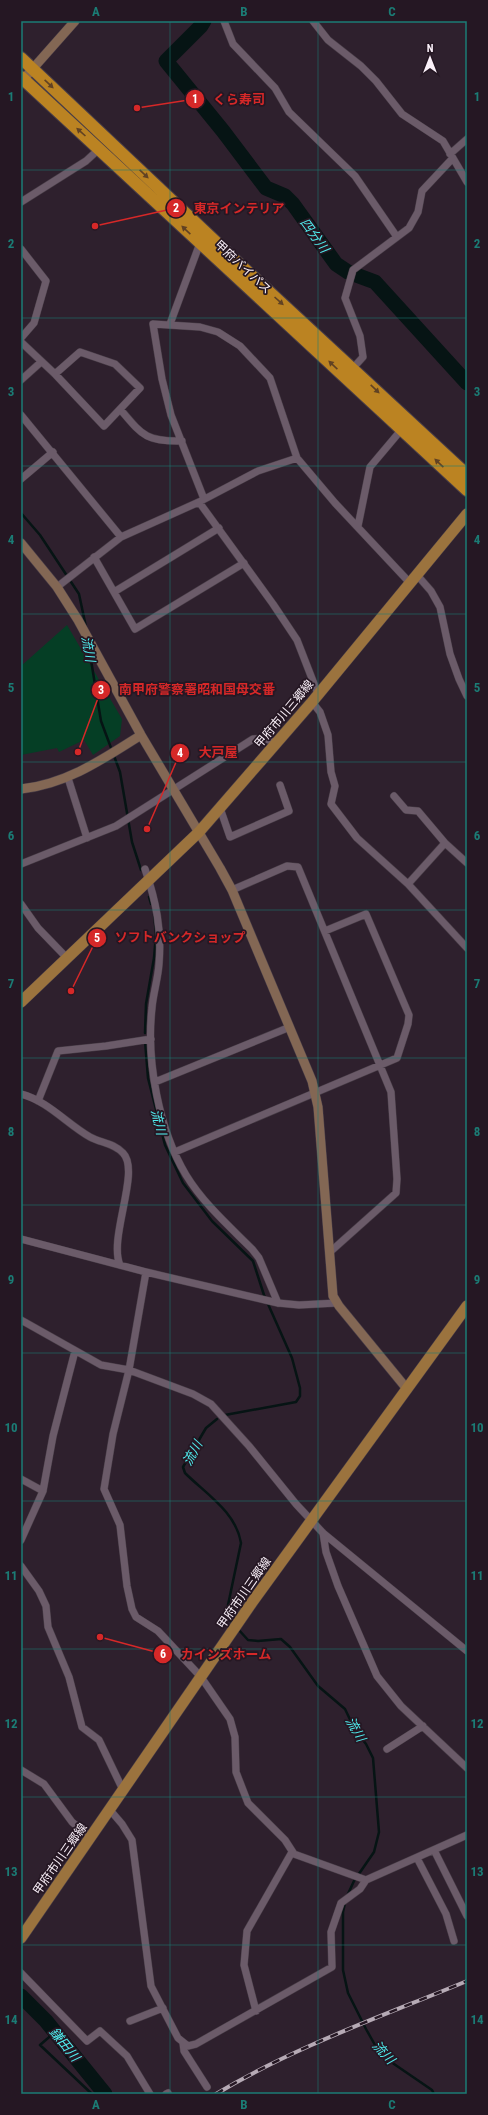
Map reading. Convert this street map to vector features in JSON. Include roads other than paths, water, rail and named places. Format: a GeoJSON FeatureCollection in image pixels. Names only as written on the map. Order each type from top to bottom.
{"type":"FeatureCollection","features":[{"type":"Feature","properties":{"kind":"highway","name":"甲府バイパス"},"geometry":{"type":"LineString","coordinates":[[21,58],[238,263],[354,368],[467,475]]}},
{"type":"Feature","properties":{"kind":"highway","name":"甲府バイパス"},"geometry":{"type":"LineString","coordinates":[[22,79],[467,490]]}},
{"type":"Feature","properties":{"kind":"main road","name":"甲府市川三郷線"},"geometry":{"type":"LineString","coordinates":[[21,1002],[66,958],[146,874],[199,832],[315,698],[467,514]]}},
{"type":"Feature","properties":{"kind":"main road","name":"甲府市川三郷線"},"geometry":{"type":"LineString","coordinates":[[21,1938],[236,1626],[467,1306]]}},
{"type":"Feature","properties":{"kind":"street"},"geometry":{"type":"LineString","coordinates":[[22,79],[74,21]]}},
{"type":"Feature","properties":{"kind":"street"},"geometry":{"type":"LineString","coordinates":[[224,21],[233,44],[275,88],[289,112],[355,176],[397,237]]}},
{"type":"Feature","properties":{"kind":"street"},"geometry":{"type":"LineString","coordinates":[[317,23],[328,40],[361,66],[376,81],[402,114],[443,141],[467,182]]}},
{"type":"Feature","properties":{"kind":"street"},"geometry":{"type":"LineString","coordinates":[[354,368],[363,357],[360,336],[345,298],[353,270],[409,228],[418,212],[422,190],[467,139]]}},
{"type":"Feature","properties":{"kind":"street"},"geometry":{"type":"LineString","coordinates":[[21,202],[86,161],[99,149]]}},
{"type":"Feature","properties":{"kind":"street"},"geometry":{"type":"LineString","coordinates":[[170,324],[200,243]]}},
{"type":"Feature","properties":{"kind":"street"},"geometry":{"type":"LineString","coordinates":[[21,249],[46,281],[34,322],[21,338]]}},
{"type":"Feature","properties":{"kind":"street"},"geometry":{"type":"LineString","coordinates":[[467,696],[450,654],[440,607],[431,591],[413,579],[358,526],[335,503],[297,458],[270,378],[240,346],[218,332],[200,327],[153,324],[162,379],[171,415],[182,441],[202,501],[297,640],[328,735],[331,772],[335,786],[331,804],[357,838],[408,884],[467,948]]}},
{"type":"Feature","properties":{"kind":"street"},"geometry":{"type":"LineString","coordinates":[[21,342],[55,374],[104,426],[140,388],[115,364],[80,352],[55,374]]}},
{"type":"Feature","properties":{"kind":"street"},"geometry":{"type":"LineString","coordinates":[[21,380],[41,362]]}},
{"type":"Feature","properties":{"kind":"street"},"geometry":{"type":"LineString","coordinates":[[120,409],[140,433],[163,441],[182,441]]}},
{"type":"Feature","properties":{"kind":"street"},"geometry":{"type":"LineString","coordinates":[[21,415],[53,452],[121,537]]}},
{"type":"Feature","properties":{"kind":"street"},"geometry":{"type":"LineString","coordinates":[[358,526],[370,467],[402,429]]}},
{"type":"Feature","properties":{"kind":"street"},"geometry":{"type":"LineString","coordinates":[[21,479],[53,452]]}},
{"type":"Feature","properties":{"kind":"street"},"geometry":{"type":"LineString","coordinates":[[57,587],[121,537],[202,501],[258,471],[297,458]]}},
{"type":"Feature","properties":{"kind":"street"},"geometry":{"type":"LineString","coordinates":[[114,592],[219,528]]}},
{"type":"Feature","properties":{"kind":"street"},"geometry":{"type":"LineString","coordinates":[[21,543],[57,587],[78,620],[142,735],[232,890],[316,1092],[333,1296],[337,1303],[407,1389]]}},
{"type":"Feature","properties":{"kind":"street"},"geometry":{"type":"LineString","coordinates":[[94,557],[135,629],[244,563]]}},
{"type":"Feature","properties":{"kind":"street"},"geometry":{"type":"LineString","coordinates":[[21,789],[68,778],[142,735]]}},
{"type":"Feature","properties":{"kind":"street"},"geometry":{"type":"LineString","coordinates":[[21,864],[116,826],[253,739],[263,738],[277,743]]}},
{"type":"Feature","properties":{"kind":"street"},"geometry":{"type":"LineString","coordinates":[[68,778],[87,838]]}},
{"type":"Feature","properties":{"kind":"street"},"geometry":{"type":"LineString","coordinates":[[220,808],[230,837],[289,811],[280,785]]}},
{"type":"Feature","properties":{"kind":"street"},"geometry":{"type":"LineString","coordinates":[[394,796],[406,810],[418,811],[445,843],[467,863]]}},
{"type":"Feature","properties":{"kind":"street"},"geometry":{"type":"LineString","coordinates":[[408,884],[445,843]]}},
{"type":"Feature","properties":{"kind":"street"},"geometry":{"type":"LineString","coordinates":[[232,890],[287,866],[298,867],[391,1092],[398,1188],[392,1198],[330,1252]]}},
{"type":"Feature","properties":{"kind":"street"},"geometry":{"type":"LineString","coordinates":[[146,874],[157,907],[161,930],[159,964],[152,1009],[151,1039],[155,1082],[165,1126],[175,1152],[186,1174],[197,1191],[259,1258],[275,1302]]}},
{"type":"Feature","properties":{"kind":"street"},"geometry":{"type":"LineString","coordinates":[[21,904],[38,928],[66,958]]}},
{"type":"Feature","properties":{"kind":"street"},"geometry":{"type":"LineString","coordinates":[[175,1152],[397,1058],[409,1015],[366,914],[325,931]]}},
{"type":"Feature","properties":{"kind":"street"},"geometry":{"type":"LineString","coordinates":[[155,1082],[290,1027]]}},
{"type":"Feature","properties":{"kind":"street"},"geometry":{"type":"LineString","coordinates":[[38,1101],[58,1051],[151,1039]]}},
{"type":"Feature","properties":{"kind":"street"},"geometry":{"type":"LineString","coordinates":[[21,1094],[38,1101],[90,1137],[114,1146],[124,1153],[128,1159],[128,1177],[116,1250],[120,1265]]}},
{"type":"Feature","properties":{"kind":"street"},"geometry":{"type":"LineString","coordinates":[[21,1239],[146,1272],[275,1302],[299,1305],[337,1303]]}},
{"type":"Feature","properties":{"kind":"street"},"geometry":{"type":"LineString","coordinates":[[146,1272],[129,1370],[113,1434],[104,1489],[120,1525],[128,1598],[136,1617],[158,1631],[201,1677],[230,1719],[235,1737],[236,1772],[248,1803],[285,1840],[294,1854],[366,1880]]}},
{"type":"Feature","properties":{"kind":"street"},"geometry":{"type":"LineString","coordinates":[[21,1320],[101,1365],[129,1370],[193,1394],[212,1404],[311,1521],[323,1533],[467,1651]]}},
{"type":"Feature","properties":{"kind":"street"},"geometry":{"type":"LineString","coordinates":[[21,1540],[43,1491],[53,1436],[75,1350]]}},
{"type":"Feature","properties":{"kind":"street"},"geometry":{"type":"LineString","coordinates":[[21,1479],[43,1491]]}},
{"type":"Feature","properties":{"kind":"street"},"geometry":{"type":"LineString","coordinates":[[323,1533],[326,1552],[338,1586],[377,1676],[402,1706],[467,1768]]}},
{"type":"Feature","properties":{"kind":"street"},"geometry":{"type":"LineString","coordinates":[[21,1566],[39,1591],[46,1606],[48,1627],[69,1676],[82,1727],[99,1740],[123,1790]]}},
{"type":"Feature","properties":{"kind":"street"},"geometry":{"type":"LineString","coordinates":[[387,1749],[423,1726]]}},
{"type":"Feature","properties":{"kind":"street"},"geometry":{"type":"LineString","coordinates":[[21,1770],[44,1784],[72,1822],[90,1838]]}},
{"type":"Feature","properties":{"kind":"street"},"geometry":{"type":"LineString","coordinates":[[110,1810],[122,1824],[132,1840],[152,1986],[183,2043],[184,2051],[207,2087]]}},
{"type":"Feature","properties":{"kind":"street"},"geometry":{"type":"LineString","coordinates":[[183,2043],[188,2046],[196,2044],[332,1967],[331,1932],[341,1902],[360,1889],[366,1880],[467,1835]]}},
{"type":"Feature","properties":{"kind":"street"},"geometry":{"type":"LineString","coordinates":[[434,1850],[467,1916]]}},
{"type":"Feature","properties":{"kind":"street"},"geometry":{"type":"LineString","coordinates":[[256,2011],[244,1965],[247,1931],[292,1852]]}},
{"type":"Feature","properties":{"kind":"street"},"geometry":{"type":"LineString","coordinates":[[417,1858],[446,1914],[454,1941]]}},
{"type":"Feature","properties":{"kind":"street"},"geometry":{"type":"LineString","coordinates":[[21,1973],[87,2041],[100,2030],[127,2056],[150,2094]]}},
{"type":"Feature","properties":{"kind":"street"},"geometry":{"type":"LineString","coordinates":[[130,2021],[163,2008]]}},
{"type":"Feature","properties":{"kind":"waterway","name":"四分川"},"geometry":{"type":"LineString","coordinates":[[204,21],[201,26],[166,61],[223,131],[266,188],[285,196],[293,204],[336,264],[348,272],[375,282],[467,383]]}},
{"type":"Feature","properties":{"kind":"waterway","name":"流川"},"geometry":{"type":"LineString","coordinates":[[21,513],[40,535],[79,594],[86,627]]}},
{"type":"Feature","properties":{"kind":"waterway","name":"流川"},"geometry":{"type":"LineString","coordinates":[[89,648],[101,721],[120,772],[132,842],[141,870]]}},
{"type":"Feature","properties":{"kind":"waterway","name":"流川"},"geometry":{"type":"LineString","coordinates":[[149,897],[151,904]]}},
{"type":"Feature","properties":{"kind":"waterway","name":"流川"},"geometry":{"type":"LineString","coordinates":[[145,1033],[146,1004],[154,958],[156,934],[154,914]]}},
{"type":"Feature","properties":{"kind":"waterway","name":"流川"},"geometry":{"type":"LineString","coordinates":[[145,1041],[148,1078],[165,1145],[183,1183],[212,1221],[253,1261],[264,1295],[292,1358],[300,1388],[300,1396],[296,1402],[225,1415]]}},
{"type":"Feature","properties":{"kind":"waterway","name":"流川"},"geometry":{"type":"LineString","coordinates":[[217,1419],[206,1428],[183,1467],[185,1473],[211,1496],[227,1513],[238,1532],[241,1543],[228,1605],[228,1618],[234,1624]]}},
{"type":"Feature","properties":{"kind":"waterway","name":"流川"},"geometry":{"type":"LineString","coordinates":[[238,1629],[248,1640],[258,1641],[281,1639],[290,1647],[318,1686],[345,1709],[355,1730],[366,1744],[373,1758],[379,1832],[374,1852],[354,1881],[347,1896]]}},
{"type":"Feature","properties":{"kind":"waterway","name":"流川"},"geometry":{"type":"LineString","coordinates":[[345,1903],[343,1912],[343,1970],[348,1993],[375,2045],[394,2064],[432,2090],[434,2094]]}},
{"type":"Feature","properties":{"kind":"waterway","name":"鎌田川"},"geometry":{"type":"LineString","coordinates":[[21,1996],[46,2021],[105,2094]]}},
{"type":"Feature","properties":{"kind":"waterway"},"geometry":{"type":"LineString","coordinates":[[55,2032],[40,2045],[92,2094]]}},
{"type":"Feature","properties":{"kind":"railway"},"geometry":{"type":"LineString","coordinates":[[216,2094],[276,2061],[339,2033],[467,1981]]}},
{"type":"Feature","properties":{"kind":"place","name":"くら寿司"},"geometry":{"type":"Point","coordinates":[137,108]}},
{"type":"Feature","properties":{"kind":"place","name":"東京インテリア"},"geometry":{"type":"Point","coordinates":[95,226]}},
{"type":"Feature","properties":{"kind":"place","name":"南甲府警察署昭和国母交番"},"geometry":{"type":"Point","coordinates":[78,752]}},
{"type":"Feature","properties":{"kind":"place","name":"大戸屋"},"geometry":{"type":"Point","coordinates":[147,829]}},
{"type":"Feature","properties":{"kind":"place","name":"ソフトバンクショップ"},"geometry":{"type":"Point","coordinates":[71,991]}},
{"type":"Feature","properties":{"kind":"place","name":"カインズホーム"},"geometry":{"type":"Point","coordinates":[100,1637]}}]}
